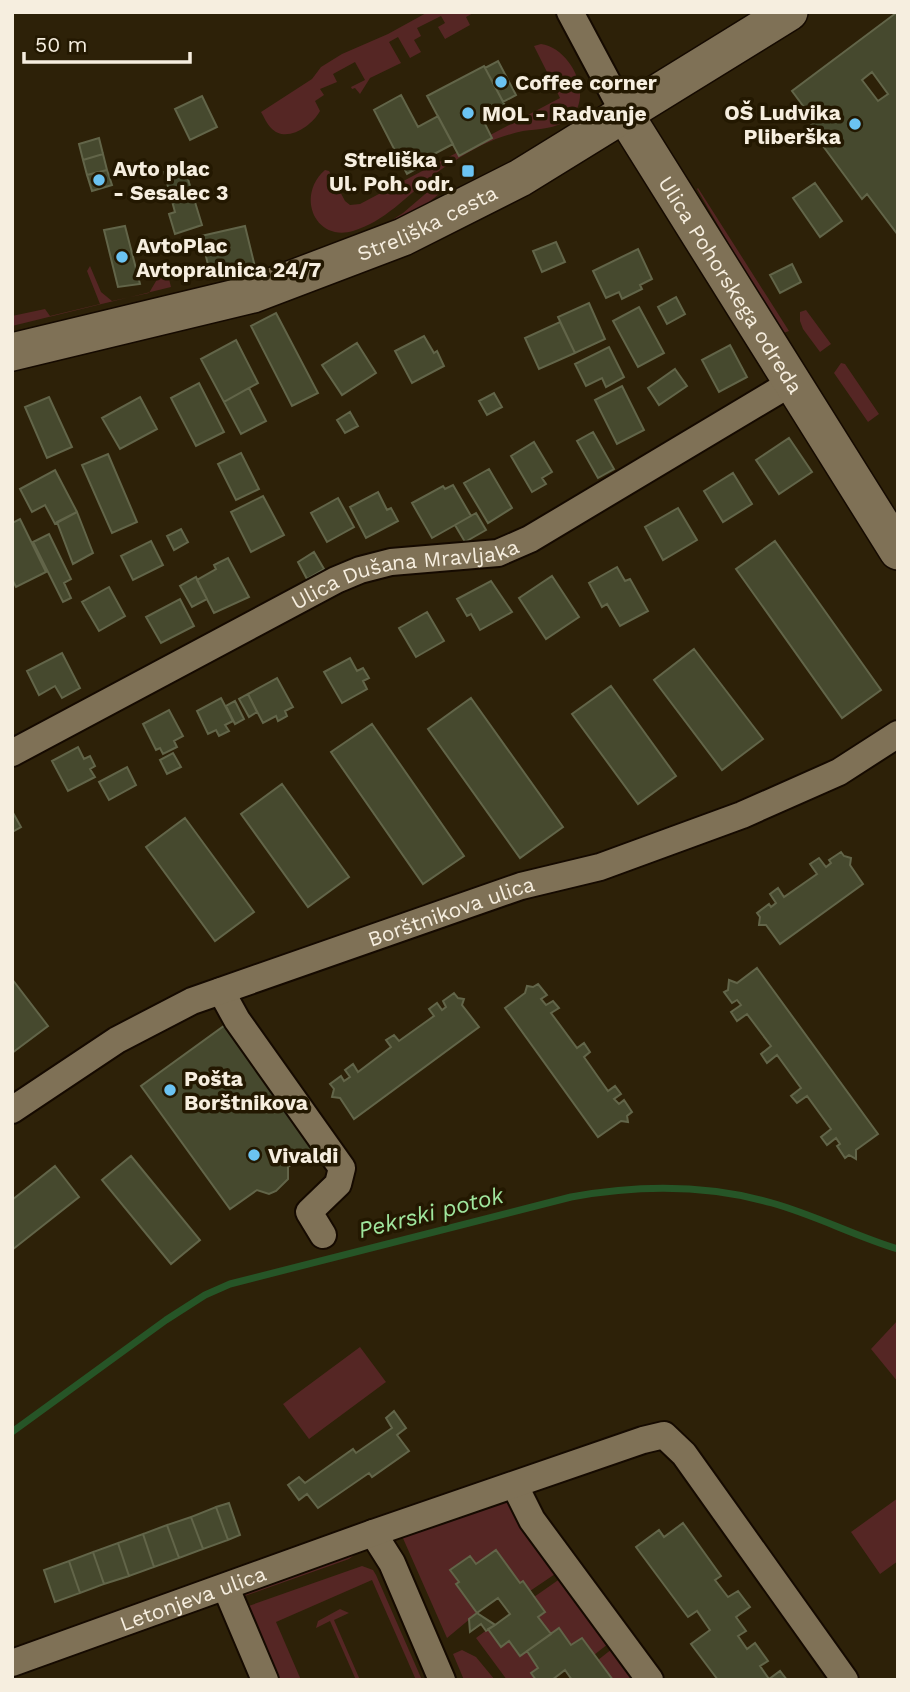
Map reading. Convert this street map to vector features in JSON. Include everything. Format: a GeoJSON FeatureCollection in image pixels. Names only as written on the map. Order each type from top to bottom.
{"type":"FeatureCollection","features":[{"type":"Feature","properties":{"kind":"street","name":"Streliška cesta"},"geometry":{"type":"LineString","coordinates":[[12,352],[253,295],[403,237],[520,178],[789,12]]}},
{"type":"Feature","properties":{"kind":"street","name":"Ulica Pohorskega odreda"},"geometry":{"type":"LineString","coordinates":[[577,15],[625,115],[898,551]]}},
{"type":"Feature","properties":{"kind":"street","name":"Ulica Dušana Mravljaka"},"geometry":{"type":"LineString","coordinates":[[12,753],[348,575],[390,562],[498,553],[530,539],[791,383]]}},
{"type":"Feature","properties":{"kind":"street","name":"Borštnikova ulica"},"geometry":{"type":"LineString","coordinates":[[12,1110],[117,1040],[192,1000],[521,886],[600,867],[730,820],[839,772],[898,734]]}},
{"type":"Feature","properties":{"kind":"street"},"geometry":{"type":"LineString","coordinates":[[221,991],[237,1020],[342,1168],[338,1184],[309,1212],[323,1235]]}},
{"type":"Feature","properties":{"kind":"street","name":"Letonjeva ulica"},"geometry":{"type":"LineString","coordinates":[[12,1663],[373,1533],[664,1434],[684,1454],[845,1680]]}},
{"type":"Feature","properties":{"kind":"street"},"geometry":{"type":"LineString","coordinates":[[515,1486],[532,1520],[650,1680]]}},
{"type":"Feature","properties":{"kind":"street"},"geometry":{"type":"LineString","coordinates":[[373,1533],[392,1563],[442,1680]]}},
{"type":"Feature","properties":{"kind":"street"},"geometry":{"type":"LineString","coordinates":[[226,1588],[265,1680]]}},
{"type":"Feature","properties":{"kind":"shaded area"},"geometry":{"type":"Polygon","coordinates":[[[428,12],[475,12],[466,17],[470,25],[445,39],[438,27],[445,23],[441,16],[417,28],[421,36],[414,40],[421,52],[410,58],[398,37],[389,42],[401,63],[370,78],[360,94],[351,87],[365,80],[355,62],[333,74],[337,82],[320,89],[324,95],[315,101],[320,111],[298,131],[284,134],[268,125],[261,112],[312,79],[321,67],[428,12]]]}},
{"type":"Feature","properties":{"kind":"shaded area"},"geometry":{"type":"Polygon","coordinates":[[[541,44],[562,54],[576,75],[580,99],[569,119],[553,127],[518,132],[482,145],[438,172],[385,215],[364,227],[339,233],[328,230],[319,223],[311,203],[312,192],[316,180],[325,170],[329,171],[345,201],[350,205],[360,204],[560,98],[534,46],[541,44]]]}},
{"type":"Feature","properties":{"kind":"shaded area"},"geometry":{"type":"Polygon","coordinates":[[[445,177],[450,185],[418,211],[375,231],[403,213],[445,177]]]}},
{"type":"Feature","properties":{"kind":"shaded area"},"geometry":{"type":"Polygon","coordinates":[[[698,188],[789,331],[781,334],[698,188]]]}},
{"type":"Feature","properties":{"kind":"shaded area"},"geometry":{"type":"Polygon","coordinates":[[[90,266],[101,292],[112,301],[100,304],[87,271],[90,266]]]}},
{"type":"Feature","properties":{"kind":"shaded area"},"geometry":{"type":"Polygon","coordinates":[[[164,273],[171,287],[149,292],[159,276],[164,273]]]}},
{"type":"Feature","properties":{"kind":"shaded area"},"geometry":{"type":"Polygon","coordinates":[[[100,304],[12,326],[12,316],[45,309],[50,316],[100,304]]]}},
{"type":"Feature","properties":{"kind":"shaded area"},"geometry":{"type":"Polygon","coordinates":[[[806,310],[831,344],[820,352],[800,321],[800,312],[806,310]]]}},
{"type":"Feature","properties":{"kind":"shaded area"},"geometry":{"type":"Polygon","coordinates":[[[841,363],[845,364],[879,414],[868,422],[834,373],[841,363]]]}},
{"type":"Feature","properties":{"kind":"shaded area"},"geometry":{"type":"Polygon","coordinates":[[[898,1320],[898,1382],[871,1349],[898,1320]]]}},
{"type":"Feature","properties":{"kind":"shaded area"},"geometry":{"type":"Polygon","coordinates":[[[360,1347],[386,1382],[309,1439],[283,1404],[360,1347]]]}},
{"type":"Feature","properties":{"kind":"shaded area"},"geometry":{"type":"Polygon","coordinates":[[[508,1492],[561,1570],[530,1591],[523,1581],[520,1583],[496,1550],[476,1564],[469,1556],[450,1570],[459,1582],[456,1584],[477,1613],[447,1638],[402,1536],[508,1492]]]}},
{"type":"Feature","properties":{"kind":"shaded area"},"geometry":{"type":"Polygon","coordinates":[[[898,1498],[898,1561],[880,1574],[851,1532],[898,1498]]]}},
{"type":"Feature","properties":{"kind":"shaded area"},"geometry":{"type":"Polygon","coordinates":[[[361,1550],[349,1559],[239,1598],[238,1592],[361,1550]]]}},
{"type":"Feature","properties":{"kind":"shaded area"},"geometry":{"type":"Polygon","coordinates":[[[362,1566],[373,1570],[376,1575],[422,1680],[416,1680],[372,1580],[276,1622],[301,1680],[274,1680],[243,1608],[362,1566]]]}},
{"type":"Feature","properties":{"kind":"shaded area"},"geometry":{"type":"Polygon","coordinates":[[[564,1576],[613,1640],[594,1655],[582,1638],[571,1645],[560,1629],[551,1634],[538,1617],[544,1612],[534,1597],[564,1576]]]}},
{"type":"Feature","properties":{"kind":"shaded area"},"geometry":{"type":"Polygon","coordinates":[[[340,1609],[349,1613],[334,1620],[360,1680],[356,1680],[330,1621],[316,1628],[318,1621],[340,1609]]]}},
{"type":"Feature","properties":{"kind":"shaded area"},"geometry":{"type":"Polygon","coordinates":[[[488,1629],[501,1646],[509,1641],[527,1651],[538,1668],[531,1673],[536,1680],[507,1680],[476,1638],[488,1629]]]}},
{"type":"Feature","properties":{"kind":"shaded area"},"geometry":{"type":"Polygon","coordinates":[[[617,1645],[643,1680],[613,1680],[598,1660],[617,1645]]]}},
{"type":"Feature","properties":{"kind":"shaded area"},"geometry":{"type":"Polygon","coordinates":[[[462,1650],[476,1657],[495,1680],[464,1680],[453,1654],[462,1650]]]}},
{"type":"Feature","properties":{"kind":"building","name":"OŠ Ludvika Pliberška"},"geometry":{"type":"Polygon","coordinates":[[[896,13],[898,15],[898,235],[867,194],[862,199],[809,127],[815,122],[792,91],[896,13]],[[872,72],[862,80],[878,101],[888,94],[872,72]]]}},
{"type":"Feature","properties":{"kind":"building","name":"Coffee corner"},"geometry":{"type":"Polygon","coordinates":[[[498,61],[516,95],[503,102],[485,68],[498,61]]]}},
{"type":"Feature","properties":{"kind":"building","name":"MOL - Radvanje"},"geometry":{"type":"Polygon","coordinates":[[[484,66],[507,109],[484,122],[492,138],[459,156],[427,96],[484,66]]]}},
{"type":"Feature","properties":{"kind":"building"},"geometry":{"type":"Polygon","coordinates":[[[401,95],[418,127],[438,116],[453,144],[434,154],[436,158],[407,174],[374,110],[401,95]]]}},
{"type":"Feature","properties":{"kind":"building"},"geometry":{"type":"Polygon","coordinates":[[[202,96],[217,127],[190,140],[175,109],[202,96]]]}},
{"type":"Feature","properties":{"kind":"building"},"geometry":{"type":"Polygon","coordinates":[[[99,138],[103,154],[83,160],[79,144],[99,138]]]}},
{"type":"Feature","properties":{"kind":"building"},"geometry":{"type":"Polygon","coordinates":[[[103,154],[107,170],[87,175],[83,160],[103,154]]]}},
{"type":"Feature","properties":{"kind":"building"},"geometry":{"type":"Polygon","coordinates":[[[184,166],[202,225],[175,234],[169,214],[175,212],[164,172],[184,166]]]}},
{"type":"Feature","properties":{"kind":"building","name":"Avto plac - Sesalec 3"},"geometry":{"type":"Polygon","coordinates":[[[107,170],[112,185],[92,191],[87,175],[107,170]]]}},
{"type":"Feature","properties":{"kind":"building"},"geometry":{"type":"Polygon","coordinates":[[[815,183],[842,221],[820,237],[793,198],[815,183]]]}},
{"type":"Feature","properties":{"kind":"building","name":"AvtoPlac Avtopralnica 24/7"},"geometry":{"type":"Polygon","coordinates":[[[125,226],[140,284],[118,287],[104,230],[125,226]]]}},
{"type":"Feature","properties":{"kind":"building"},"geometry":{"type":"Polygon","coordinates":[[[245,226],[255,267],[211,277],[201,236],[245,226]]]}},
{"type":"Feature","properties":{"kind":"building"},"geometry":{"type":"Polygon","coordinates":[[[556,242],[565,262],[542,272],[533,251],[556,242]]]}},
{"type":"Feature","properties":{"kind":"building"},"geometry":{"type":"Polygon","coordinates":[[[638,249],[652,279],[640,285],[642,289],[622,299],[619,292],[606,298],[593,271],[638,249]]]}},
{"type":"Feature","properties":{"kind":"building"},"geometry":{"type":"Polygon","coordinates":[[[792,264],[801,282],[780,293],[770,275],[792,264]]]}},
{"type":"Feature","properties":{"kind":"building"},"geometry":{"type":"Polygon","coordinates":[[[676,297],[685,314],[667,324],[658,307],[676,297]]]}},
{"type":"Feature","properties":{"kind":"building"},"geometry":{"type":"Polygon","coordinates":[[[589,303],[605,339],[575,353],[558,317],[589,303]]]}},
{"type":"Feature","properties":{"kind":"building"},"geometry":{"type":"Polygon","coordinates":[[[639,307],[664,353],[638,367],[613,321],[639,307]]]}},
{"type":"Feature","properties":{"kind":"building"},"geometry":{"type":"Polygon","coordinates":[[[276,313],[318,393],[292,406],[251,326],[276,313]]]}},
{"type":"Feature","properties":{"kind":"building"},"geometry":{"type":"Polygon","coordinates":[[[560,322],[575,353],[539,369],[525,338],[560,322]]]}},
{"type":"Feature","properties":{"kind":"building"},"geometry":{"type":"Polygon","coordinates":[[[424,336],[434,353],[437,351],[444,366],[412,383],[395,351],[424,336]]]}},
{"type":"Feature","properties":{"kind":"building"},"geometry":{"type":"Polygon","coordinates":[[[236,340],[258,383],[224,402],[201,359],[236,340]]]}},
{"type":"Feature","properties":{"kind":"building"},"geometry":{"type":"Polygon","coordinates":[[[357,343],[376,373],[342,395],[322,365],[357,343]]]}},
{"type":"Feature","properties":{"kind":"building"},"geometry":{"type":"Polygon","coordinates":[[[730,345],[747,377],[719,392],[702,360],[730,345]]]}},
{"type":"Feature","properties":{"kind":"building"},"geometry":{"type":"Polygon","coordinates":[[[609,347],[624,377],[606,387],[602,378],[586,386],[575,364],[609,347]]]}},
{"type":"Feature","properties":{"kind":"building"},"geometry":{"type":"Polygon","coordinates":[[[675,369],[687,386],[659,405],[648,388],[675,369]]]}},
{"type":"Feature","properties":{"kind":"building"},"geometry":{"type":"Polygon","coordinates":[[[199,383],[224,432],[196,446],[171,398],[199,383]]]}},
{"type":"Feature","properties":{"kind":"building"},"geometry":{"type":"Polygon","coordinates":[[[622,386],[644,430],[617,444],[595,400],[622,386]]]}},
{"type":"Feature","properties":{"kind":"building"},"geometry":{"type":"Polygon","coordinates":[[[249,388],[266,421],[241,434],[224,402],[249,388]]]}},
{"type":"Feature","properties":{"kind":"building"},"geometry":{"type":"Polygon","coordinates":[[[494,393],[502,407],[487,415],[479,401],[494,393]]]}},
{"type":"Feature","properties":{"kind":"building"},"geometry":{"type":"Polygon","coordinates":[[[49,397],[72,447],[47,458],[25,407],[49,397]]]}},
{"type":"Feature","properties":{"kind":"building"},"geometry":{"type":"Polygon","coordinates":[[[140,397],[157,429],[120,449],[102,418],[140,397]]]}},
{"type":"Feature","properties":{"kind":"building"},"geometry":{"type":"Polygon","coordinates":[[[350,412],[358,426],[345,433],[337,420],[350,412]]]}},
{"type":"Feature","properties":{"kind":"building"},"geometry":{"type":"Polygon","coordinates":[[[593,432],[614,469],[598,478],[577,441],[593,432]]]}},
{"type":"Feature","properties":{"kind":"building"},"geometry":{"type":"Polygon","coordinates":[[[789,438],[812,472],[779,494],[756,460],[789,438]]]}},
{"type":"Feature","properties":{"kind":"building"},"geometry":{"type":"Polygon","coordinates":[[[534,442],[552,472],[542,478],[546,484],[532,492],[511,456],[534,442]]]}},
{"type":"Feature","properties":{"kind":"building"},"geometry":{"type":"Polygon","coordinates":[[[241,453],[259,489],[236,500],[218,464],[241,453]]]}},
{"type":"Feature","properties":{"kind":"building"},"geometry":{"type":"Polygon","coordinates":[[[108,454],[137,522],[112,533],[82,465],[108,454]]]}},
{"type":"Feature","properties":{"kind":"building"},"geometry":{"type":"Polygon","coordinates":[[[489,469],[512,508],[488,523],[464,483],[489,469]]]}},
{"type":"Feature","properties":{"kind":"building"},"geometry":{"type":"Polygon","coordinates":[[[55,470],[77,512],[55,524],[45,505],[32,512],[20,489],[55,470]]]}},
{"type":"Feature","properties":{"kind":"building"},"geometry":{"type":"Polygon","coordinates":[[[733,473],[752,504],[723,522],[704,491],[733,473]]]}},
{"type":"Feature","properties":{"kind":"building"},"geometry":{"type":"Polygon","coordinates":[[[453,485],[471,516],[432,538],[412,503],[443,486],[445,489],[453,485]]]}},
{"type":"Feature","properties":{"kind":"building"},"geometry":{"type":"Polygon","coordinates":[[[378,492],[387,510],[391,508],[398,521],[366,538],[350,507],[378,492]]]}},
{"type":"Feature","properties":{"kind":"building"},"geometry":{"type":"Polygon","coordinates":[[[263,496],[284,535],[251,552],[231,512],[263,496]]]}},
{"type":"Feature","properties":{"kind":"building"},"geometry":{"type":"Polygon","coordinates":[[[338,498],[354,527],[327,542],[311,513],[338,498]]]}},
{"type":"Feature","properties":{"kind":"building"},"geometry":{"type":"Polygon","coordinates":[[[678,508],[697,540],[663,560],[645,527],[678,508]]]}},
{"type":"Feature","properties":{"kind":"building"},"geometry":{"type":"Polygon","coordinates":[[[77,512],[93,553],[73,564],[57,522],[77,512]]]}},
{"type":"Feature","properties":{"kind":"building"},"geometry":{"type":"Polygon","coordinates":[[[476,513],[486,530],[465,542],[455,525],[476,513]]]}},
{"type":"Feature","properties":{"kind":"building"},"geometry":{"type":"Polygon","coordinates":[[[20,519],[46,572],[16,587],[12,579],[12,523],[20,519]]]}},
{"type":"Feature","properties":{"kind":"building"},"geometry":{"type":"Polygon","coordinates":[[[181,529],[188,542],[174,550],[167,536],[181,529]]]}},
{"type":"Feature","properties":{"kind":"building"},"geometry":{"type":"Polygon","coordinates":[[[49,534],[71,579],[64,583],[71,598],[63,602],[33,542],[49,534]]]}},
{"type":"Feature","properties":{"kind":"building"},"geometry":{"type":"Polygon","coordinates":[[[151,541],[163,565],[133,580],[121,556],[151,541]]]}},
{"type":"Feature","properties":{"kind":"building"},"geometry":{"type":"Polygon","coordinates":[[[775,541],[881,690],[842,718],[736,569],[775,541]]]}},
{"type":"Feature","properties":{"kind":"building"},"geometry":{"type":"Polygon","coordinates":[[[314,552],[324,569],[307,579],[298,562],[314,552]]]}},
{"type":"Feature","properties":{"kind":"building"},"geometry":{"type":"Polygon","coordinates":[[[228,558],[249,597],[214,613],[197,580],[216,569],[214,565],[228,558]]]}},
{"type":"Feature","properties":{"kind":"building"},"geometry":{"type":"Polygon","coordinates":[[[617,567],[625,581],[630,579],[648,611],[620,626],[607,604],[602,607],[589,583],[617,567]]]}},
{"type":"Feature","properties":{"kind":"building"},"geometry":{"type":"Polygon","coordinates":[[[552,576],[579,617],[546,639],[519,598],[552,576]]]}},
{"type":"Feature","properties":{"kind":"building"},"geometry":{"type":"Polygon","coordinates":[[[196,577],[207,599],[192,607],[180,586],[196,577]]]}},
{"type":"Feature","properties":{"kind":"building"},"geometry":{"type":"Polygon","coordinates":[[[491,581],[512,612],[480,630],[471,614],[467,616],[457,599],[491,581]]]}},
{"type":"Feature","properties":{"kind":"building"},"geometry":{"type":"Polygon","coordinates":[[[109,587],[125,616],[99,631],[82,602],[109,587]]]}},
{"type":"Feature","properties":{"kind":"building"},"geometry":{"type":"Polygon","coordinates":[[[180,599],[194,626],[161,643],[146,617],[180,599]]]}},
{"type":"Feature","properties":{"kind":"building"},"geometry":{"type":"Polygon","coordinates":[[[427,612],[444,641],[416,657],[399,628],[427,612]]]}},
{"type":"Feature","properties":{"kind":"building"},"geometry":{"type":"Polygon","coordinates":[[[694,649],[763,739],[722,770],[654,680],[694,649]]]}},
{"type":"Feature","properties":{"kind":"building"},"geometry":{"type":"Polygon","coordinates":[[[62,653],[80,688],[62,698],[55,686],[39,695],[27,671],[62,653]]]}},
{"type":"Feature","properties":{"kind":"building"},"geometry":{"type":"Polygon","coordinates":[[[350,658],[357,671],[363,668],[369,678],[363,681],[367,689],[342,703],[324,672],[350,658]]]}},
{"type":"Feature","properties":{"kind":"building"},"geometry":{"type":"Polygon","coordinates":[[[277,678],[293,707],[285,711],[287,716],[278,721],[276,716],[263,723],[248,694],[277,678]]]}},
{"type":"Feature","properties":{"kind":"building"},"geometry":{"type":"Polygon","coordinates":[[[611,686],[676,776],[638,804],[572,714],[611,686]]]}},
{"type":"Feature","properties":{"kind":"building"},"geometry":{"type":"Polygon","coordinates":[[[248,694],[257,712],[249,717],[239,699],[248,694]]]}},
{"type":"Feature","properties":{"kind":"building"},"geometry":{"type":"Polygon","coordinates":[[[221,698],[233,721],[225,725],[229,731],[219,736],[216,730],[208,734],[197,711],[221,698]]]}},
{"type":"Feature","properties":{"kind":"building"},"geometry":{"type":"Polygon","coordinates":[[[471,698],[563,827],[520,858],[428,729],[471,698]]]}},
{"type":"Feature","properties":{"kind":"building"},"geometry":{"type":"Polygon","coordinates":[[[235,701],[244,719],[235,724],[226,706],[235,701]]]}},
{"type":"Feature","properties":{"kind":"building"},"geometry":{"type":"Polygon","coordinates":[[[169,710],[183,736],[174,741],[177,747],[163,754],[160,748],[156,750],[143,724],[169,710]]]}},
{"type":"Feature","properties":{"kind":"building"},"geometry":{"type":"Polygon","coordinates":[[[372,724],[464,856],[423,884],[331,752],[372,724]]]}},
{"type":"Feature","properties":{"kind":"building"},"geometry":{"type":"Polygon","coordinates":[[[78,747],[84,759],[90,756],[95,766],[90,769],[95,777],[68,791],[52,761],[78,747]]]}},
{"type":"Feature","properties":{"kind":"building"},"geometry":{"type":"Polygon","coordinates":[[[173,753],[181,767],[167,774],[160,760],[173,753]]]}},
{"type":"Feature","properties":{"kind":"building"},"geometry":{"type":"Polygon","coordinates":[[[127,767],[136,785],[109,800],[99,782],[127,767]]]}},
{"type":"Feature","properties":{"kind":"building"},"geometry":{"type":"Polygon","coordinates":[[[282,784],[349,877],[308,907],[241,814],[282,784]]]}},
{"type":"Feature","properties":{"kind":"building"},"geometry":{"type":"Polygon","coordinates":[[[12,811],[21,827],[12,832],[12,811]]]}},
{"type":"Feature","properties":{"kind":"building"},"geometry":{"type":"Polygon","coordinates":[[[185,818],[254,912],[215,941],[146,847],[185,818]]]}},
{"type":"Feature","properties":{"kind":"building"},"geometry":{"type":"Polygon","coordinates":[[[841,852],[851,858],[850,865],[863,884],[780,944],[766,925],[759,925],[760,917],[757,913],[769,904],[771,907],[776,903],[770,894],[778,888],[784,897],[817,874],[810,864],[819,858],[826,867],[831,863],[829,860],[841,852]]]}},
{"type":"Feature","properties":{"kind":"building"},"geometry":{"type":"Polygon","coordinates":[[[757,968],[878,1134],[856,1150],[856,1159],[849,1155],[845,1158],[837,1146],[840,1144],[836,1138],[827,1145],[821,1137],[831,1129],[807,1096],[797,1103],[791,1096],[801,1088],[777,1055],[767,1063],[761,1054],[771,1046],[747,1014],[737,1021],[731,1012],[741,1005],[737,1000],[732,1003],[724,992],[728,990],[729,980],[737,983],[757,968]]]}},
{"type":"Feature","properties":{"kind":"building"},"geometry":{"type":"Polygon","coordinates":[[[12,979],[48,1026],[12,1053],[12,979]]]}},
{"type":"Feature","properties":{"kind":"building"},"geometry":{"type":"Polygon","coordinates":[[[538,984],[547,995],[541,999],[546,1005],[553,1001],[559,1008],[551,1013],[577,1048],[584,1043],[590,1052],[584,1057],[608,1091],[615,1086],[621,1094],[614,1099],[619,1104],[624,1100],[632,1112],[627,1116],[628,1122],[621,1121],[598,1137],[505,1008],[525,993],[527,986],[538,984]]]}},
{"type":"Feature","properties":{"kind":"building"},"geometry":{"type":"Polygon","coordinates":[[[454,993],[458,998],[464,999],[462,1005],[479,1027],[354,1119],[340,1098],[332,1097],[334,1089],[330,1084],[341,1076],[344,1081],[350,1077],[345,1070],[353,1064],[358,1072],[391,1047],[386,1040],[394,1035],[399,1041],[434,1016],[429,1009],[437,1003],[442,1010],[446,1007],[443,1001],[454,993]]]}},
{"type":"Feature","properties":{"kind":"building"},"geometry":{"type":"Polygon","coordinates":[[[228,1023],[317,1147],[288,1167],[288,1179],[276,1191],[269,1194],[257,1190],[230,1209],[141,1086],[228,1023]]]}},
{"type":"Feature","properties":{"kind":"building"},"geometry":{"type":"Polygon","coordinates":[[[131,1156],[200,1240],[171,1264],[102,1180],[131,1156]]]}},
{"type":"Feature","properties":{"kind":"building"},"geometry":{"type":"Polygon","coordinates":[[[55,1166],[79,1197],[12,1250],[12,1200],[55,1166]]]}},
{"type":"Feature","properties":{"kind":"building"},"geometry":{"type":"Polygon","coordinates":[[[394,1411],[406,1428],[397,1435],[409,1451],[372,1477],[369,1473],[318,1508],[307,1494],[299,1500],[288,1485],[299,1477],[305,1483],[353,1449],[356,1453],[392,1428],[386,1418],[394,1411]]]}},
{"type":"Feature","properties":{"kind":"building"},"geometry":{"type":"Polygon","coordinates":[[[229,1503],[240,1535],[228,1540],[216,1507],[229,1503]]]}},
{"type":"Feature","properties":{"kind":"building"},"geometry":{"type":"Polygon","coordinates":[[[216,1507],[228,1540],[203,1549],[191,1517],[216,1507]]]}},
{"type":"Feature","properties":{"kind":"building"},"geometry":{"type":"Polygon","coordinates":[[[191,1517],[203,1549],[179,1558],[167,1525],[191,1517]]]}},
{"type":"Feature","properties":{"kind":"building"},"geometry":{"type":"Polygon","coordinates":[[[683,1523],[721,1576],[715,1580],[728,1597],[738,1591],[750,1607],[736,1617],[746,1631],[738,1636],[747,1649],[755,1643],[768,1661],[760,1666],[769,1679],[780,1671],[787,1680],[718,1680],[691,1644],[710,1630],[697,1611],[688,1617],[636,1547],[659,1530],[664,1537],[683,1523]]]}},
{"type":"Feature","properties":{"kind":"building"},"geometry":{"type":"Polygon","coordinates":[[[167,1525],[179,1558],[154,1567],[143,1534],[167,1525]]]}},
{"type":"Feature","properties":{"kind":"building"},"geometry":{"type":"Polygon","coordinates":[[[143,1534],[154,1567],[129,1576],[118,1543],[143,1534]]]}},
{"type":"Feature","properties":{"kind":"building"},"geometry":{"type":"Polygon","coordinates":[[[118,1543],[129,1576],[104,1584],[93,1552],[118,1543]]]}},
{"type":"Feature","properties":{"kind":"building"},"geometry":{"type":"Polygon","coordinates":[[[496,1550],[545,1612],[538,1617],[551,1634],[520,1656],[509,1641],[501,1647],[488,1629],[495,1625],[477,1613],[456,1584],[459,1582],[450,1570],[470,1556],[476,1564],[496,1550]]]}},
{"type":"Feature","properties":{"kind":"building"},"geometry":{"type":"Polygon","coordinates":[[[93,1552],[104,1584],[80,1593],[69,1561],[93,1552]]]}},
{"type":"Feature","properties":{"kind":"building"},"geometry":{"type":"Polygon","coordinates":[[[69,1561],[80,1593],[55,1602],[44,1570],[69,1561]]]}},
{"type":"Feature","properties":{"kind":"building"},"geometry":{"type":"Polygon","coordinates":[[[498,1598],[510,1614],[495,1625],[477,1613],[498,1598]]]}},
{"type":"Feature","properties":{"kind":"building"},"geometry":{"type":"Polygon","coordinates":[[[477,1613],[495,1625],[486,1631],[481,1624],[470,1632],[469,1619],[477,1613]]]}},
{"type":"Feature","properties":{"kind":"building"},"geometry":{"type":"Polygon","coordinates":[[[559,1628],[571,1645],[582,1638],[613,1680],[536,1680],[531,1673],[538,1668],[527,1651],[559,1628]]]}},
{"type":"Feature","properties":{"kind":"building"},"geometry":{"type":"Polygon","coordinates":[[[565,1670],[572,1680],[552,1680],[565,1670]]]}},
{"type":"Feature","properties":{"kind":"waterway","name":"Pekrski potok"},"geometry":{"type":"LineString","coordinates":[[12,1432],[166,1320],[205,1295],[230,1284],[571,1197],[621,1190],[672,1188],[722,1192],[788,1208],[898,1249]]}},
{"type":"Feature","properties":{"kind":"place","name":"Coffee corner"},"geometry":{"type":"Point","coordinates":[501,82]}},
{"type":"Feature","properties":{"kind":"place","name":"MOL - Radvanje"},"geometry":{"type":"Point","coordinates":[468,113]}},
{"type":"Feature","properties":{"kind":"place","name":"OŠ Ludvika Pliberška"},"geometry":{"type":"Point","coordinates":[855,124]}},
{"type":"Feature","properties":{"kind":"place","name":"Streliška - Ul. Poh. odr."},"geometry":{"type":"Point","coordinates":[468,171]}},
{"type":"Feature","properties":{"kind":"place","name":"Avto plac - Sesalec 3"},"geometry":{"type":"Point","coordinates":[99,180]}},
{"type":"Feature","properties":{"kind":"place","name":"AvtoPlac Avtopralnica 24/7"},"geometry":{"type":"Point","coordinates":[122,257]}},
{"type":"Feature","properties":{"kind":"place","name":"Pošta Borštnikova"},"geometry":{"type":"Point","coordinates":[170,1090]}},
{"type":"Feature","properties":{"kind":"place","name":"Vivaldi"},"geometry":{"type":"Point","coordinates":[254,1155]}}]}
